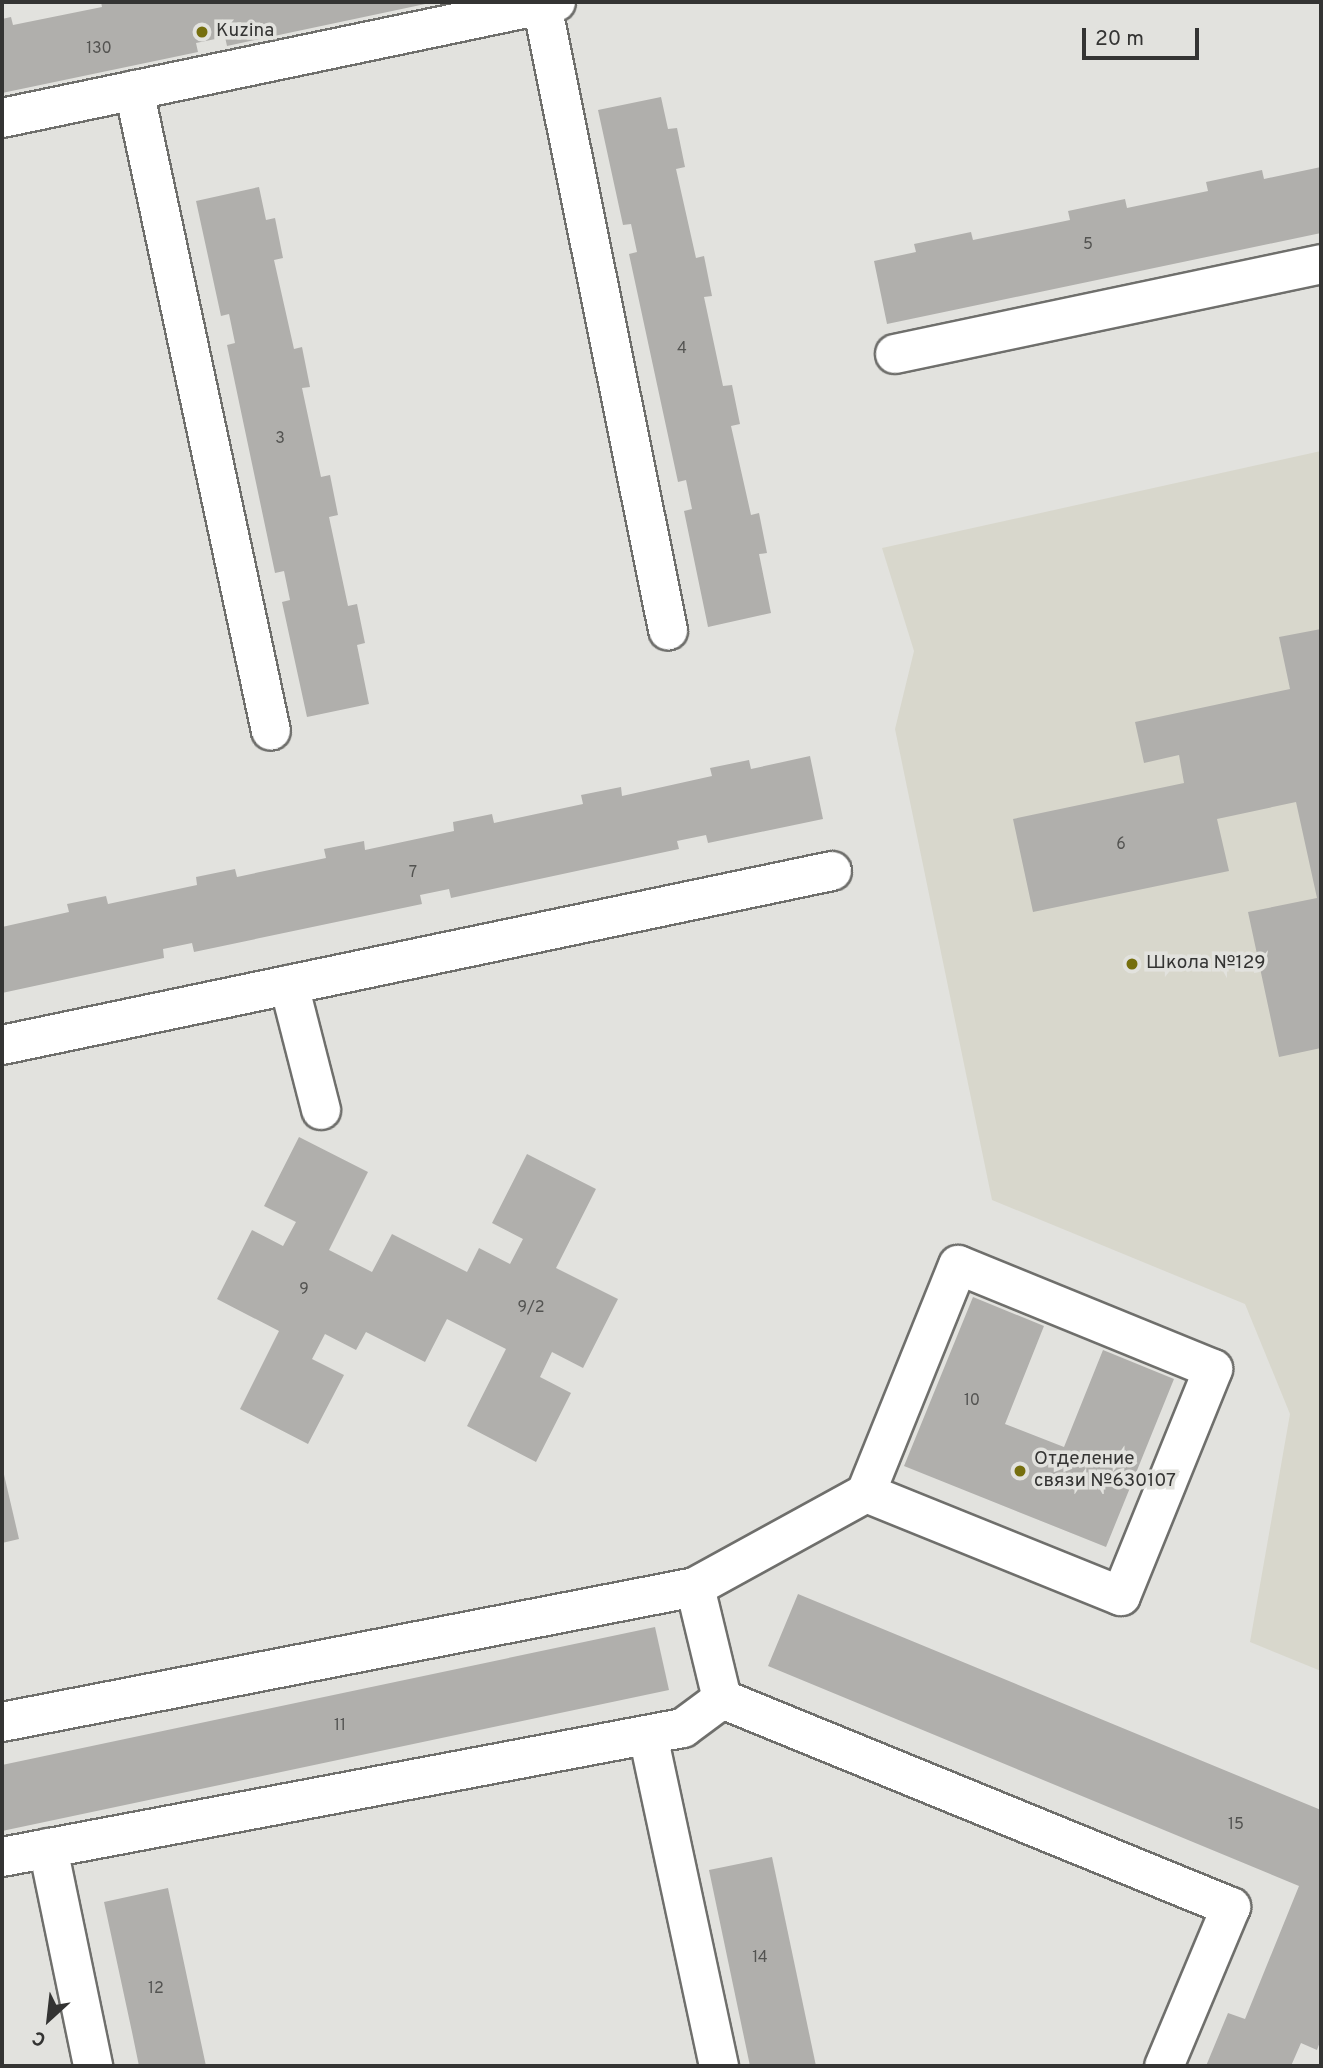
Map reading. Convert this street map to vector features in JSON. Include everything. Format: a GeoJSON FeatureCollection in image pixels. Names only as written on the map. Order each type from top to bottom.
{"type":"FeatureCollection","features":[{"type":"Feature","properties":{"kind":"lane"},"geometry":{"type":"LineString","coordinates":[[2,118],[549,3],[668,629]]}},
{"type":"Feature","properties":{"kind":"lane"},"geometry":{"type":"LineString","coordinates":[[134,90],[271,731]]}},
{"type":"Feature","properties":{"kind":"lane"},"geometry":{"type":"LineString","coordinates":[[895,354],[1321,264]]}},
{"type":"Feature","properties":{"kind":"lane"},"geometry":{"type":"LineString","coordinates":[[2,1045],[832,871]]}},
{"type":"Feature","properties":{"kind":"lane"},"geometry":{"type":"LineString","coordinates":[[289,985],[321,1110]]}},
{"type":"Feature","properties":{"kind":"lane"},"geometry":{"type":"LineString","coordinates":[[2,1721],[695,1587],[866,1493],[958,1265],[1213,1369],[1121,1596],[866,1493]]}},
{"type":"Feature","properties":{"kind":"lane"},"geometry":{"type":"LineString","coordinates":[[695,1587],[722,1699]]}},
{"type":"Feature","properties":{"kind":"lane"},"geometry":{"type":"LineString","coordinates":[[2,1857],[683,1728],[722,1699]]}},
{"type":"Feature","properties":{"kind":"lane"},"geometry":{"type":"LineString","coordinates":[[722,1699],[1231,1907],[1164,2066]]}},
{"type":"Feature","properties":{"kind":"lane"},"geometry":{"type":"LineString","coordinates":[[648,1735],[719,2066]]}},
{"type":"Feature","properties":{"kind":"lane"},"geometry":{"type":"LineString","coordinates":[[48,1848],[93,2066]]}},
{"type":"Feature","properties":{"kind":"shaded area","name":"Школа №129"},"geometry":{"type":"Polygon","coordinates":[[[1321,451],[1321,1671],[1250,1642],[1290,1414],[1245,1304],[992,1200],[895,729],[914,651],[882,548],[1321,451]]]}},
{"type":"Feature","properties":{"kind":"building"},"geometry":{"type":"Polygon","coordinates":[[[101,2],[430,3],[227,46],[225,37],[196,43],[198,52],[2,93],[2,19],[11,17],[13,25],[102,7],[101,2]]]}},
{"type":"Feature","properties":{"kind":"building"},"geometry":{"type":"Polygon","coordinates":[[[661,97],[668,129],[677,128],[685,167],[676,169],[696,258],[704,256],[712,296],[704,297],[723,386],[732,385],[740,424],[731,426],[751,515],[759,513],[767,553],[759,554],[771,613],[708,627],[684,511],[692,509],[686,480],[678,482],[629,254],[637,252],[631,224],[623,225],[598,110],[661,97]]]}},
{"type":"Feature","properties":{"kind":"building"},"geometry":{"type":"Polygon","coordinates":[[[1321,167],[1321,233],[887,324],[874,261],[916,252],[914,244],[971,232],[973,240],[1070,220],[1068,211],[1125,199],[1127,208],[1208,191],[1206,182],[1262,170],[1264,179],[1321,167]]]}},
{"type":"Feature","properties":{"kind":"building"},"geometry":{"type":"Polygon","coordinates":[[[259,187],[266,220],[275,218],[283,258],[274,260],[294,349],[302,347],[310,387],[302,388],[321,477],[330,475],[338,515],[329,517],[348,606],[357,604],[365,643],[357,645],[369,704],[307,717],[282,602],[290,600],[284,571],[275,573],[227,345],[235,343],[229,314],[221,316],[196,201],[259,187]]]}},
{"type":"Feature","properties":{"kind":"building"},"geometry":{"type":"Polygon","coordinates":[[[1321,629],[1321,1048],[1279,1057],[1248,912],[1317,898],[1296,802],[1217,819],[1229,871],[1033,912],[1013,819],[1184,783],[1179,755],[1144,763],[1135,722],[1290,689],[1279,637],[1321,629]]]}},
{"type":"Feature","properties":{"kind":"building"},"geometry":{"type":"Polygon","coordinates":[[[810,756],[823,819],[708,843],[706,835],[677,841],[679,849],[451,898],[449,889],[420,895],[422,904],[194,952],[192,943],[163,949],[164,958],[2,993],[2,927],[69,912],[67,904],[106,896],[108,904],[197,885],[196,877],[235,869],[237,877],[326,858],[324,849],[364,841],[365,850],[454,831],[453,822],[492,814],[494,823],[583,804],[581,795],[621,787],[622,796],[712,776],[710,768],[749,760],[751,769],[810,756]]]}},
{"type":"Feature","properties":{"kind":"building"},"geometry":{"type":"Polygon","coordinates":[[[299,1137],[368,1172],[329,1250],[372,1272],[392,1234],[467,1272],[479,1248],[510,1264],[523,1239],[492,1223],[527,1154],[596,1189],[556,1268],[618,1299],[583,1368],[552,1352],[540,1377],[571,1393],[536,1462],[467,1426],[506,1349],[447,1319],[425,1362],[366,1332],[356,1350],[325,1334],[312,1359],[344,1375],[308,1444],[240,1409],[279,1331],[217,1299],[252,1230],[283,1246],[296,1222],[264,1206],[299,1137]]]}},
{"type":"Feature","properties":{"kind":"building"},"geometry":{"type":"Polygon","coordinates":[[[973,1297],[1044,1326],[1005,1424],[1064,1447],[1103,1350],[1174,1379],[1106,1547],[904,1466],[973,1297]]]}},
{"type":"Feature","properties":{"kind":"building"},"geometry":{"type":"Polygon","coordinates":[[[2,1466],[19,1539],[2,1543],[2,1466]]]}},
{"type":"Feature","properties":{"kind":"building"},"geometry":{"type":"Polygon","coordinates":[[[798,1594],[1321,1810],[1321,2039],[1317,2050],[1301,2043],[1291,2066],[1206,2066],[1228,2013],[1245,2019],[1299,1886],[768,1666],[798,1594]]]}},
{"type":"Feature","properties":{"kind":"building"},"geometry":{"type":"Polygon","coordinates":[[[655,1627],[669,1690],[2,1831],[2,1765],[655,1627]]]}},
{"type":"Feature","properties":{"kind":"building"},"geometry":{"type":"Polygon","coordinates":[[[772,1857],[816,2066],[750,2066],[709,1870],[772,1857]]]}},
{"type":"Feature","properties":{"kind":"building"},"geometry":{"type":"Polygon","coordinates":[[[168,1888],[206,2066],[139,2066],[104,1902],[168,1888]]]}},
{"type":"Feature","properties":{"kind":"place","name":"Kuzina"},"geometry":{"type":"Point","coordinates":[202,32]}},
{"type":"Feature","properties":{"kind":"place","name":"Школа №129"},"geometry":{"type":"Point","coordinates":[1132,964]}},
{"type":"Feature","properties":{"kind":"place","name":"Отделение связи №630107"},"geometry":{"type":"Point","coordinates":[1020,1471]}}]}
